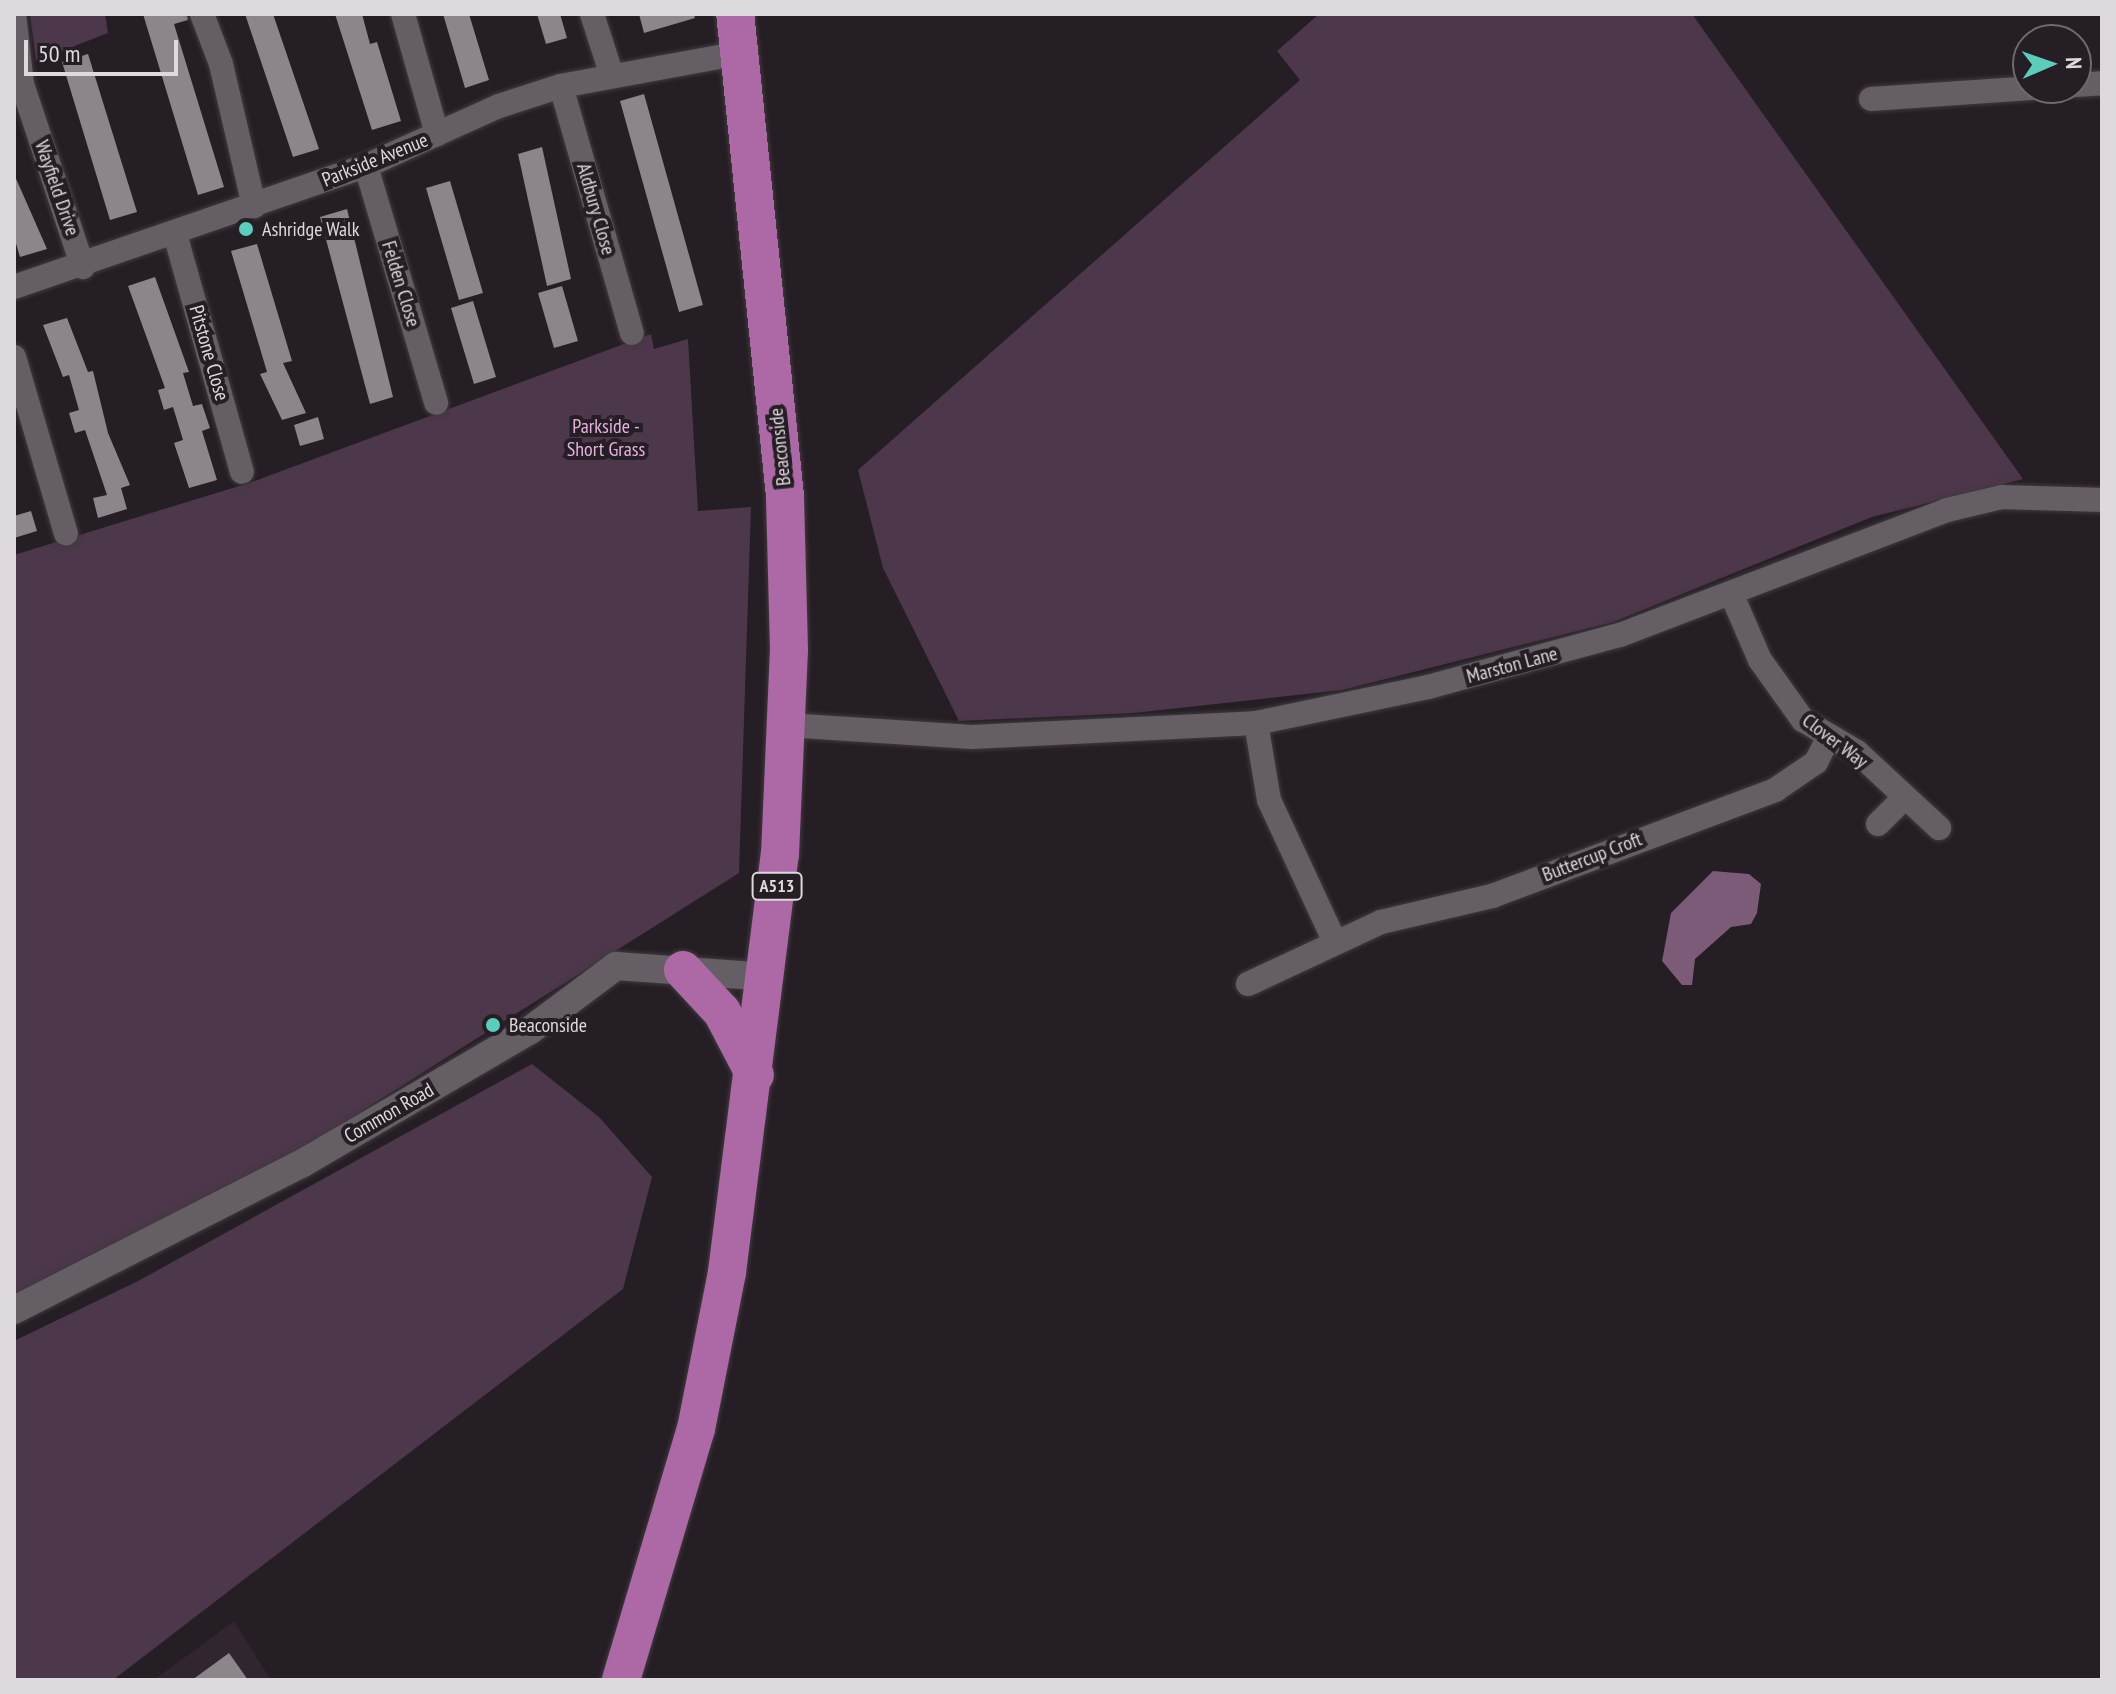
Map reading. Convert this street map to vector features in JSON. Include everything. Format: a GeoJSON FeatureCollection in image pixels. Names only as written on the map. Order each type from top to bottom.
{"type":"FeatureCollection","features":[{"type":"Feature","properties":{"kind":"highway","name":"Beaconside"},"geometry":{"type":"LineString","coordinates":[[621,1680],[696,1429],[727,1272],[768,977],[787,725],[785,496],[735,14]]}},
{"type":"Feature","properties":{"kind":"highway"},"geometry":{"type":"LineString","coordinates":[[683,970],[722,1012],[755,1075]]}},
{"type":"Feature","properties":{"kind":"street","name":"Wayfield Drive"},"geometry":{"type":"LineString","coordinates":[[14,14],[18,86],[83,267]]}},
{"type":"Feature","properties":{"kind":"street"},"geometry":{"type":"LineString","coordinates":[[202,14],[221,64],[254,206]]}},
{"type":"Feature","properties":{"kind":"street"},"geometry":{"type":"LineString","coordinates":[[403,14],[437,134]]}},
{"type":"Feature","properties":{"kind":"street"},"geometry":{"type":"LineString","coordinates":[[592,14],[612,76]]}},
{"type":"Feature","properties":{"kind":"street","name":"Parkside Avenue"},"geometry":{"type":"LineString","coordinates":[[14,287],[83,267],[366,166],[437,134],[561,86],[741,53]]}},
{"type":"Feature","properties":{"kind":"street","name":"Aldbury Close"},"geometry":{"type":"LineString","coordinates":[[561,86],[632,333]]}},
{"type":"Feature","properties":{"kind":"street"},"geometry":{"type":"LineString","coordinates":[[1871,99],[2012,89]]}},
{"type":"Feature","properties":{"kind":"street","name":"Felden Close"},"geometry":{"type":"LineString","coordinates":[[366,166],[436,403]]}},
{"type":"Feature","properties":{"kind":"street","name":"Pitstone Close"},"geometry":{"type":"LineString","coordinates":[[175,234],[242,472]]}},
{"type":"Feature","properties":{"kind":"street"},"geometry":{"type":"LineString","coordinates":[[14,357],[66,534]]}},
{"type":"Feature","properties":{"kind":"street","name":"Marston Lane"},"geometry":{"type":"LineString","coordinates":[[787,725],[1051,736],[1256,723],[1503,667],[1620,635],[1947,510],[2002,497],[2102,500]]}},
{"type":"Feature","properties":{"kind":"street","name":"Clover Way"},"geometry":{"type":"LineString","coordinates":[[1731,593],[1776,687],[1828,738],[1857,752],[1903,799],[1939,828]]}},
{"type":"Feature","properties":{"kind":"street"},"geometry":{"type":"LineString","coordinates":[[1256,723],[1269,800],[1335,942]]}},
{"type":"Feature","properties":{"kind":"street","name":"Buttercup Croft"},"geometry":{"type":"LineString","coordinates":[[1248,984],[1335,942],[1403,915],[1492,896],[1775,790],[1816,762],[1828,738]]}},
{"type":"Feature","properties":{"kind":"street"},"geometry":{"type":"LineString","coordinates":[[1878,824],[1903,799]]}},
{"type":"Feature","properties":{"kind":"street","name":"Common Road"},"geometry":{"type":"LineString","coordinates":[[14,1310],[301,1164],[529,1031],[616,966],[768,977]]}},
{"type":"Feature","properties":{"kind":"shaded area"},"geometry":{"type":"Polygon","coordinates":[[[1713,871],[1749,874],[1761,884],[1757,913],[1751,924],[1731,927],[1695,959],[1692,985],[1682,985],[1662,961],[1671,913],[1713,871]]]}},
{"type":"Feature","properties":{"kind":"shaded area"},"geometry":{"type":"Polygon","coordinates":[[[234,1621],[271,1680],[154,1680],[234,1621]]]}},
{"type":"Feature","properties":{"kind":"green space"},"geometry":{"type":"Polygon","coordinates":[[[30,14],[105,14],[108,33],[36,61],[30,14]]]}},
{"type":"Feature","properties":{"kind":"green space"},"geometry":{"type":"Polygon","coordinates":[[[1319,14],[1692,14],[2023,479],[1872,517],[1613,622],[1342,690],[1134,713],[959,721],[883,568],[858,470],[1300,80],[1277,51],[1319,14]]]}},
{"type":"Feature","properties":{"kind":"green space","name":"Parkside - Short Grass"},"geometry":{"type":"Polygon","coordinates":[[[651,334],[654,349],[688,339],[698,511],[751,507],[739,873],[297,1152],[14,1298],[14,555],[249,483],[651,334]]]}},
{"type":"Feature","properties":{"kind":"green space"},"geometry":{"type":"Polygon","coordinates":[[[532,1064],[599,1117],[652,1177],[623,1289],[113,1680],[14,1680],[14,1341],[138,1281],[532,1064]]]}},
{"type":"Feature","properties":{"kind":"building"},"geometry":{"type":"Polygon","coordinates":[[[143,14],[187,14],[188,20],[174,24],[224,187],[198,195],[143,14]]]}},
{"type":"Feature","properties":{"kind":"building"},"geometry":{"type":"Polygon","coordinates":[[[245,14],[273,14],[319,149],[293,157],[245,14]]]}},
{"type":"Feature","properties":{"kind":"building"},"geometry":{"type":"Polygon","coordinates":[[[335,14],[362,14],[370,44],[377,42],[401,121],[372,130],[335,14]]]}},
{"type":"Feature","properties":{"kind":"building"},"geometry":{"type":"Polygon","coordinates":[[[443,14],[469,14],[489,80],[465,88],[443,14]]]}},
{"type":"Feature","properties":{"kind":"building"},"geometry":{"type":"Polygon","coordinates":[[[537,14],[560,14],[567,38],[546,44],[537,14]]]}},
{"type":"Feature","properties":{"kind":"building"},"geometry":{"type":"Polygon","coordinates":[[[639,14],[694,14],[695,18],[644,33],[639,14]]]}},
{"type":"Feature","properties":{"kind":"building"},"geometry":{"type":"Polygon","coordinates":[[[88,54],[137,212],[110,220],[62,62],[88,54]]]}},
{"type":"Feature","properties":{"kind":"building"},"geometry":{"type":"Polygon","coordinates":[[[644,94],[703,305],[679,312],[620,101],[644,94]]]}},
{"type":"Feature","properties":{"kind":"building"},"geometry":{"type":"Polygon","coordinates":[[[542,147],[571,279],[547,286],[518,154],[542,147]]]}},
{"type":"Feature","properties":{"kind":"building"},"geometry":{"type":"Polygon","coordinates":[[[14,174],[47,249],[20,257],[14,237],[14,174]]]}},
{"type":"Feature","properties":{"kind":"building"},"geometry":{"type":"Polygon","coordinates":[[[450,181],[483,293],[459,300],[426,188],[450,181]]]}},
{"type":"Feature","properties":{"kind":"building"},"geometry":{"type":"Polygon","coordinates":[[[347,209],[393,397],[370,404],[320,217],[347,209]]]}},
{"type":"Feature","properties":{"kind":"building"},"geometry":{"type":"Polygon","coordinates":[[[257,244],[292,361],[283,363],[306,413],[282,420],[260,374],[267,372],[231,251],[257,244]]]}},
{"type":"Feature","properties":{"kind":"building"},"geometry":{"type":"Polygon","coordinates":[[[155,277],[189,372],[183,373],[193,406],[202,404],[210,428],[202,431],[217,480],[189,488],[174,443],[183,440],[173,407],[164,410],[158,390],[165,388],[128,286],[155,277]]]}},
{"type":"Feature","properties":{"kind":"building"},"geometry":{"type":"Polygon","coordinates":[[[562,286],[578,341],[554,348],[538,293],[562,286]]]}},
{"type":"Feature","properties":{"kind":"building"},"geometry":{"type":"Polygon","coordinates":[[[473,301],[496,377],[474,384],[451,308],[473,301]]]}},
{"type":"Feature","properties":{"kind":"building"},"geometry":{"type":"Polygon","coordinates":[[[67,318],[88,372],[93,371],[108,433],[130,485],[121,488],[127,509],[98,518],[93,498],[107,495],[85,430],[75,433],[69,413],[79,410],[69,375],[63,377],[43,325],[67,318]]]}},
{"type":"Feature","properties":{"kind":"building"},"geometry":{"type":"Polygon","coordinates":[[[318,417],[324,439],[300,446],[294,425],[318,417]]]}},
{"type":"Feature","properties":{"kind":"building"},"geometry":{"type":"Polygon","coordinates":[[[31,511],[37,531],[14,538],[14,516],[31,511]]]}},
{"type":"Feature","properties":{"kind":"building"},"geometry":{"type":"Polygon","coordinates":[[[229,1653],[248,1680],[192,1680],[229,1653]]]}},
{"type":"Feature","properties":{"kind":"place","name":"Ashridge Walk"},"geometry":{"type":"Point","coordinates":[246,229]}},
{"type":"Feature","properties":{"kind":"place","name":"Beaconside"},"geometry":{"type":"Point","coordinates":[493,1025]}}]}
